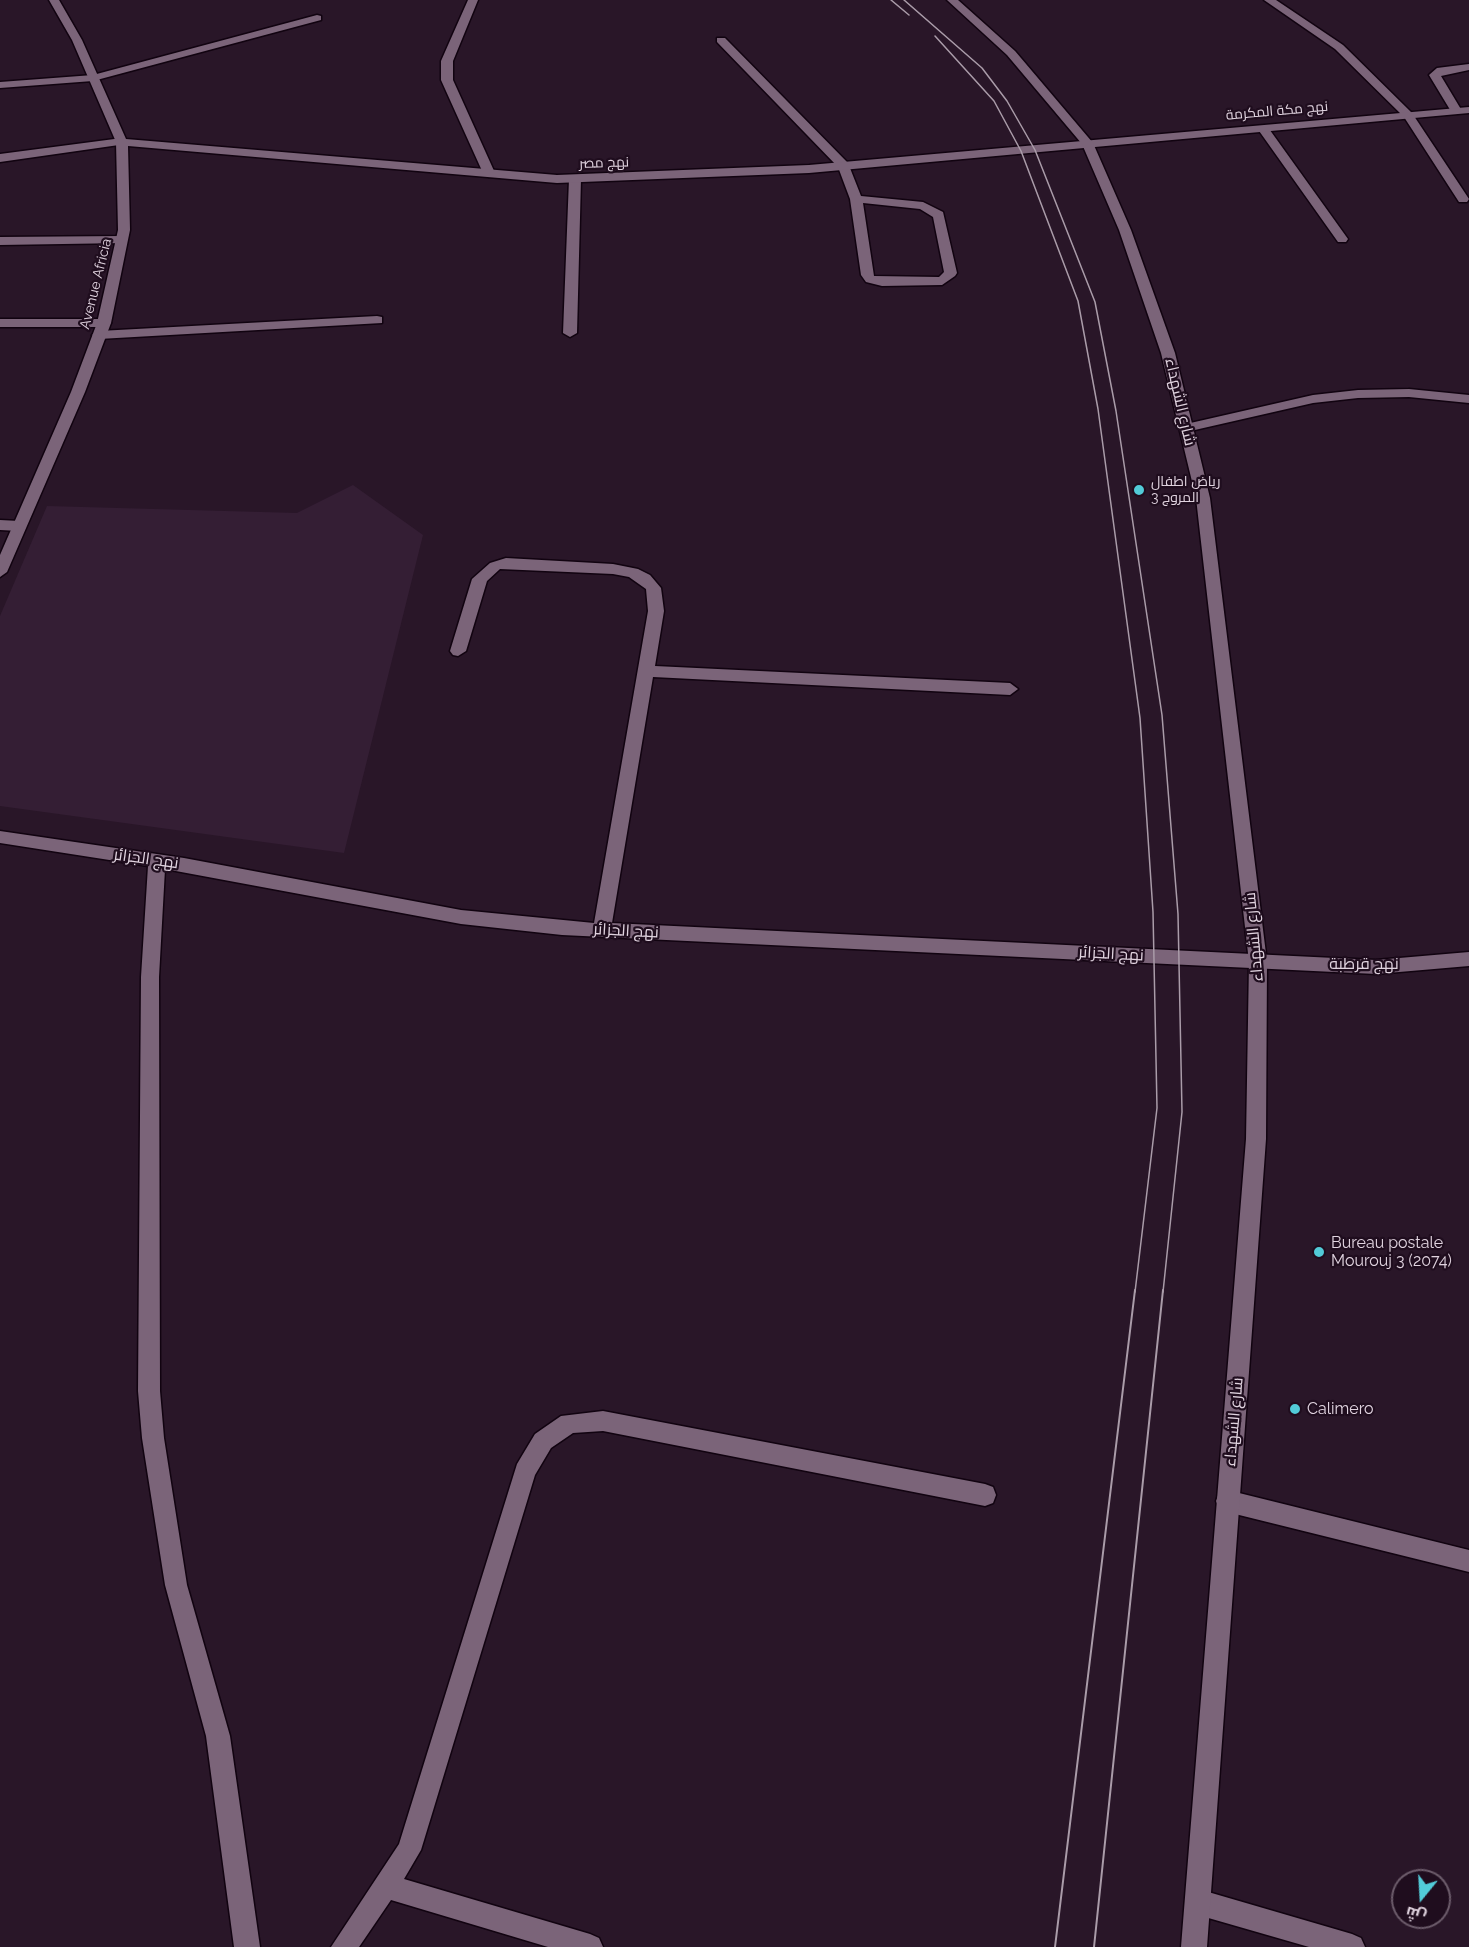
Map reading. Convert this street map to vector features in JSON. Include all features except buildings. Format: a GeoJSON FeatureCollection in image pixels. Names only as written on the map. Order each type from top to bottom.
{"type":"FeatureCollection","features":[{"type":"Feature","properties":{"kind":"street","name":"Avenue Africia"},"geometry":{"type":"LineString","coordinates":[[0,572],[78,392],[101,329],[124,230],[122,142],[77,40],[54,0]]}},
{"type":"Feature","properties":{"kind":"street"},"geometry":{"type":"LineString","coordinates":[[473,0],[447,61],[447,80],[489,173]]}},
{"type":"Feature","properties":{"kind":"street","name":"شارع الشهداء"},"geometry":{"type":"LineString","coordinates":[[952,0],[1011,53],[1087,143],[1125,230],[1164,342],[1203,498],[1258,962],[1256,1139],[1194,1947]]}},
{"type":"Feature","properties":{"kind":"street"},"geometry":{"type":"LineString","coordinates":[[1269,0],[1339,47],[1408,115],[1463,199]]}},
{"type":"Feature","properties":{"kind":"street"},"geometry":{"type":"LineString","coordinates":[[0,85],[93,78],[317,18]]}},
{"type":"Feature","properties":{"kind":"street"},"geometry":{"type":"LineString","coordinates":[[721,40],[844,166],[856,199],[867,275],[870,279],[882,282],[942,281],[951,273],[939,215],[922,206],[856,199]]}},
{"type":"Feature","properties":{"kind":"street"},"geometry":{"type":"LineString","coordinates":[[1456,111],[1436,75],[1441,70],[1469,67]]}},
{"type":"Feature","properties":{"kind":"street","name":"نهج مكة المكرمة"},"geometry":{"type":"LineString","coordinates":[[1087,143],[1469,110]]}},
{"type":"Feature","properties":{"kind":"street"},"geometry":{"type":"LineString","coordinates":[[1263,128],[1342,239]]}},
{"type":"Feature","properties":{"kind":"street","name":"نهج مصر"},"geometry":{"type":"LineString","coordinates":[[0,158],[122,142],[575,179],[844,166],[1087,143]]}},
{"type":"Feature","properties":{"kind":"street"},"geometry":{"type":"LineString","coordinates":[[570,333],[575,179]]}},
{"type":"Feature","properties":{"kind":"street"},"geometry":{"type":"LineString","coordinates":[[0,241],[122,240]]}},
{"type":"Feature","properties":{"kind":"street"},"geometry":{"type":"LineString","coordinates":[[0,322],[101,329],[377,320]]}},
{"type":"Feature","properties":{"kind":"street"},"geometry":{"type":"LineString","coordinates":[[1186,428],[1278,406],[1346,396],[1409,393],[1469,399]]}},
{"type":"Feature","properties":{"kind":"street"},"geometry":{"type":"LineString","coordinates":[[0,525],[20,526]]}},
{"type":"Feature","properties":{"kind":"street"},"geometry":{"type":"LineString","coordinates":[[458,651],[480,579],[495,566],[506,564],[613,569],[645,579],[653,588],[656,597],[656,611],[602,930]]}},
{"type":"Feature","properties":{"kind":"street"},"geometry":{"type":"LineString","coordinates":[[646,671],[1010,689]]}},
{"type":"Feature","properties":{"kind":"street","name":"نهج الجزائر"},"geometry":{"type":"LineString","coordinates":[[0,837],[157,861],[460,917],[602,930],[1258,962]]}},
{"type":"Feature","properties":{"kind":"street"},"geometry":{"type":"LineString","coordinates":[[157,861],[150,977],[150,1391],[153,1438],[176,1585],[218,1736],[247,1947]]}},
{"type":"Feature","properties":{"kind":"street","name":"نهج قرطبة"},"geometry":{"type":"LineString","coordinates":[[1258,962],[1376,966],[1469,959]]}},
{"type":"Feature","properties":{"kind":"street"},"geometry":{"type":"LineString","coordinates":[[344,1947],[409,1850],[525,1470],[543,1441],[569,1423],[603,1421],[985,1495]]}},
{"type":"Feature","properties":{"kind":"street"},"geometry":{"type":"LineString","coordinates":[[1227,1501],[1469,1561]]}},
{"type":"Feature","properties":{"kind":"street"},"geometry":{"type":"LineString","coordinates":[[387,1886],[590,1947]]}},
{"type":"Feature","properties":{"kind":"street"},"geometry":{"type":"LineString","coordinates":[[1198,1902],[1352,1947]]}},
{"type":"Feature","properties":{"kind":"shaded area"},"geometry":{"type":"Polygon","coordinates":[[[353,485],[423,535],[344,853],[0,806],[0,616],[47,506],[297,513],[353,485]]]}},
{"type":"Feature","properties":{"kind":"tram line"},"geometry":{"type":"LineString","coordinates":[[891,0],[909,15]]}},
{"type":"Feature","properties":{"kind":"tram line"},"geometry":{"type":"LineString","coordinates":[[904,0],[982,68],[1007,101],[1035,150],[1095,302],[1116,411],[1162,715],[1178,914],[1182,1112],[1163,1292]]}},
{"type":"Feature","properties":{"kind":"tram line"},"geometry":{"type":"LineString","coordinates":[[935,36],[994,101],[1021,151],[1078,301],[1098,409],[1140,718],[1153,912],[1157,1108],[1135,1292]]}},
{"type":"Feature","properties":{"kind":"tram line"},"geometry":{"type":"LineString","coordinates":[[1055,1947],[1135,1290]]}},
{"type":"Feature","properties":{"kind":"tram line"},"geometry":{"type":"LineString","coordinates":[[1094,1947],[1163,1290]]}},
{"type":"Feature","properties":{"kind":"place","name":"رياض اطفال المروج 3"},"geometry":{"type":"Point","coordinates":[1139,490]}},
{"type":"Feature","properties":{"kind":"place","name":"Bureau postale Mourouj 3 (2074)"},"geometry":{"type":"Point","coordinates":[1319,1252]}},
{"type":"Feature","properties":{"kind":"place","name":"Calimero"},"geometry":{"type":"Point","coordinates":[1295,1409]}}]}
